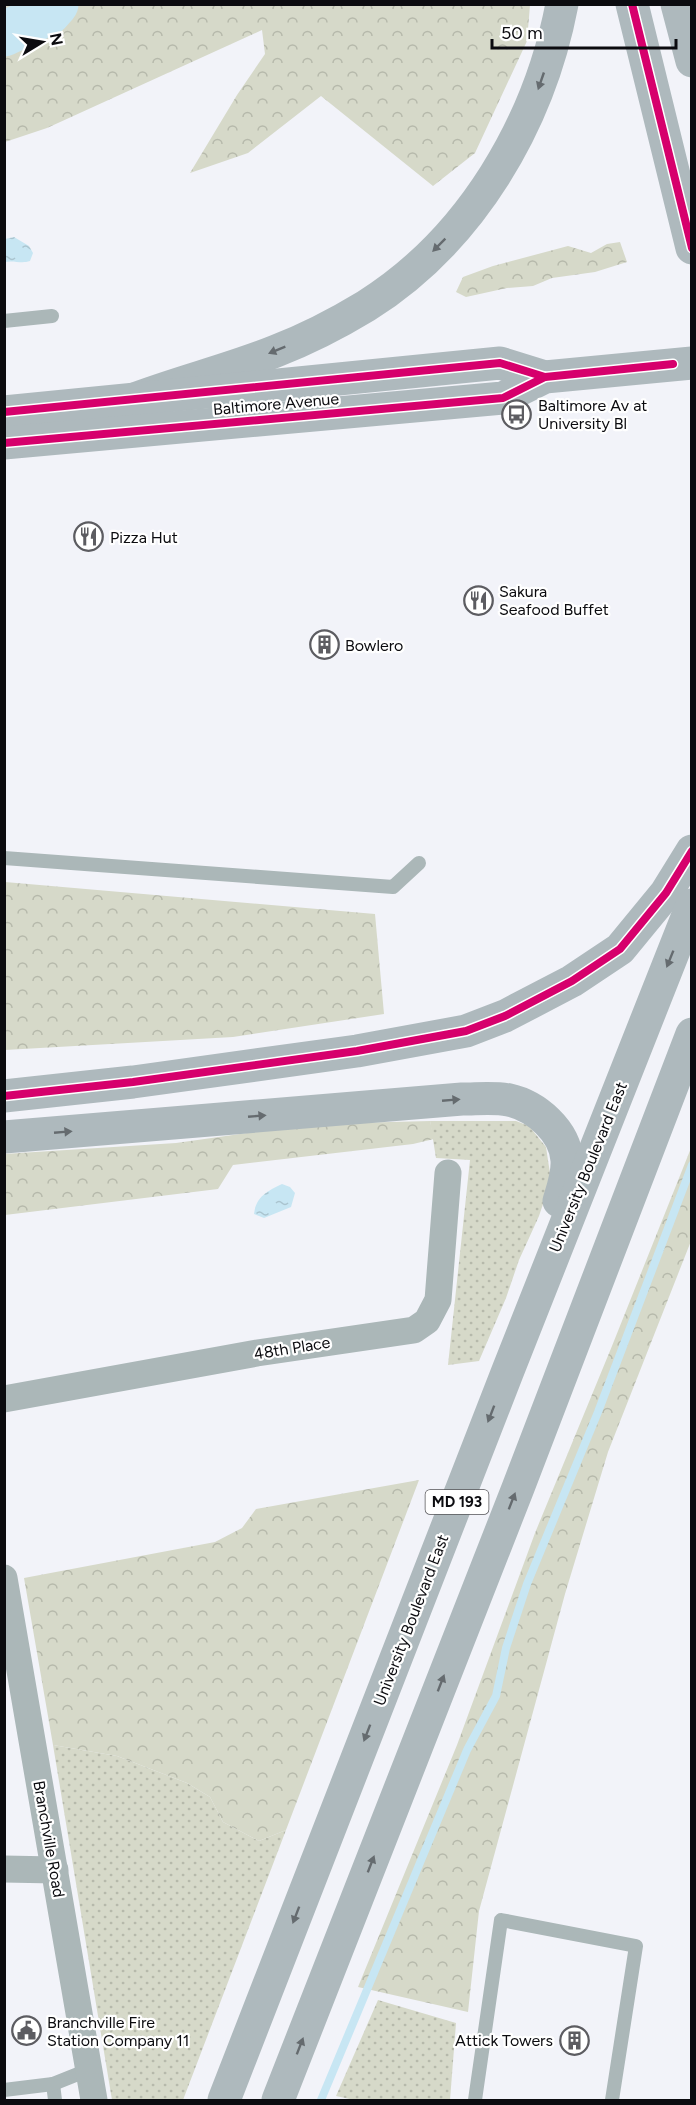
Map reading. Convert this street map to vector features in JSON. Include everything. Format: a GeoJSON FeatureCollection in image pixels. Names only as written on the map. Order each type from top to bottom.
{"type":"FeatureCollection","features":[{"type":"Feature","properties":{"kind":"main road"},"geometry":{"type":"LineString","coordinates":[[129,401],[276,351],[367,306],[416,268],[453,231],[487,188],[514,145],[536,97],[556,40],[562,4]]}},
{"type":"Feature","properties":{"kind":"main road"},"geometry":{"type":"LineString","coordinates":[[632,4],[692,248]]}},
{"type":"Feature","properties":{"kind":"main road"},"geometry":{"type":"LineString","coordinates":[[677,4],[692,61]]}},
{"type":"Feature","properties":{"kind":"main road","name":"Baltimore Avenue"},"geometry":{"type":"LineString","coordinates":[[4,412],[500,363],[545,377]]}},
{"type":"Feature","properties":{"kind":"main road","name":"Baltimore Avenue"},"geometry":{"type":"LineString","coordinates":[[4,443],[503,398],[545,377],[682,364]]}},
{"type":"Feature","properties":{"kind":"main road"},"geometry":{"type":"LineString","coordinates":[[4,1096],[357,1052],[466,1031],[505,1016],[572,981],[620,949],[666,893],[692,851]]}},
{"type":"Feature","properties":{"kind":"main road","name":"University Boulevard East"},"geometry":{"type":"LineString","coordinates":[[224,2100],[692,905]]}},
{"type":"Feature","properties":{"kind":"main road","name":"MD 193"},"geometry":{"type":"LineString","coordinates":[[278,2100],[692,1034]]}},
{"type":"Feature","properties":{"kind":"main road"},"geometry":{"type":"LineString","coordinates":[[620,1219],[692,1075]]}},
{"type":"Feature","properties":{"kind":"main road"},"geometry":{"type":"LineString","coordinates":[[4,1137],[462,1099],[509,1100],[543,1115],[560,1136],[567,1159],[565,1179],[507,1373]]}},
{"type":"Feature","properties":{"kind":"street","name":"48th Place"},"geometry":{"type":"LineString","coordinates":[[4,1399],[257,1353],[414,1330],[428,1321],[438,1300],[448,1173]]}},
{"type":"Feature","properties":{"kind":"street","name":"Branchville Road"},"geometry":{"type":"LineString","coordinates":[[4,1578],[94,2100]]}},
{"type":"Feature","properties":{"kind":"street"},"geometry":{"type":"LineString","coordinates":[[4,1869],[55,1870]]}},
{"type":"Feature","properties":{"kind":"lane"},"geometry":{"type":"LineString","coordinates":[[4,321],[52,316]]}},
{"type":"Feature","properties":{"kind":"lane"},"geometry":{"type":"LineString","coordinates":[[4,858],[393,887],[419,863]]}},
{"type":"Feature","properties":{"kind":"lane"},"geometry":{"type":"LineString","coordinates":[[476,2100],[501,1920],[636,1946],[612,2100]]}},
{"type":"Feature","properties":{"kind":"lane"},"geometry":{"type":"LineString","coordinates":[[4,2090],[53,2084],[88,2070]]}},
{"type":"Feature","properties":{"kind":"lane"},"geometry":{"type":"LineString","coordinates":[[53,2084],[55,2100]]}},
{"type":"Feature","properties":{"kind":"green space"},"geometry":{"type":"Polygon","coordinates":[[[5,4],[530,5],[527,41],[475,153],[433,186],[321,96],[248,153],[190,173],[237,95],[265,54],[262,30],[47,128],[5,142],[5,4]]]}},
{"type":"Feature","properties":{"kind":"green space"},"geometry":{"type":"Polygon","coordinates":[[[620,242],[627,262],[595,272],[552,278],[533,286],[507,288],[466,297],[456,292],[463,277],[493,266],[568,246],[591,253],[607,244],[620,242]]]}},
{"type":"Feature","properties":{"kind":"green space"},"geometry":{"type":"Polygon","coordinates":[[[5,882],[375,914],[384,1014],[233,1037],[5,1050],[5,882]]]}},
{"type":"Feature","properties":{"kind":"green space"},"geometry":{"type":"Polygon","coordinates":[[[430,1121],[516,1121],[529,1126],[546,1147],[551,1180],[539,1216],[479,1361],[448,1365],[470,1160],[436,1158],[430,1121]]]}},
{"type":"Feature","properties":{"kind":"green space"},"geometry":{"type":"Polygon","coordinates":[[[430,1121],[434,1139],[413,1144],[233,1165],[218,1189],[5,1215],[4,1154],[176,1143],[269,1130],[351,1123],[430,1121]]]}},
{"type":"Feature","properties":{"kind":"green space"},"geometry":{"type":"Polygon","coordinates":[[[691,1148],[691,1241],[608,1452],[565,1594],[479,1911],[468,2012],[358,1987],[457,1745],[535,1533],[691,1148]]]}},
{"type":"Feature","properties":{"kind":"green space"},"geometry":{"type":"Polygon","coordinates":[[[419,1480],[286,1830],[259,1841],[223,1822],[210,1797],[187,1783],[117,1756],[53,1745],[24,1578],[215,1542],[242,1528],[256,1509],[419,1480]]]}},
{"type":"Feature","properties":{"kind":"green space"},"geometry":{"type":"Polygon","coordinates":[[[53,1745],[117,1756],[187,1783],[210,1797],[223,1822],[259,1841],[286,1830],[183,2100],[112,2100],[53,1745]]]}},
{"type":"Feature","properties":{"kind":"green space"},"geometry":{"type":"Polygon","coordinates":[[[378,2000],[456,2023],[450,2100],[354,2100],[336,2096],[378,2000]]]}},
{"type":"Feature","properties":{"kind":"water"},"geometry":{"type":"Polygon","coordinates":[[[14,237],[29,246],[33,253],[30,261],[5,262],[5,239],[14,237]]]}},
{"type":"Feature","properties":{"kind":"water"},"geometry":{"type":"Polygon","coordinates":[[[282,1184],[290,1187],[295,1193],[291,1207],[264,1218],[254,1214],[260,1198],[282,1184]]]}},
{"type":"Feature","properties":{"kind":"waterway"},"geometry":{"type":"LineString","coordinates":[[4,34],[48,13],[56,4]]}},
{"type":"Feature","properties":{"kind":"waterway"},"geometry":{"type":"LineString","coordinates":[[321,2100],[467,1750],[496,1696],[506,1648],[527,1584],[598,1412],[692,1165]]}},
{"type":"Feature","properties":{"kind":"cycle path"},"geometry":{"type":"LineString","coordinates":[[632,4],[692,248]]}},
{"type":"Feature","properties":{"kind":"cycle path"},"geometry":{"type":"LineString","coordinates":[[4,412],[500,363],[545,377]]}},
{"type":"Feature","properties":{"kind":"cycle path"},"geometry":{"type":"LineString","coordinates":[[4,443],[503,398],[545,377],[673,364]]}},
{"type":"Feature","properties":{"kind":"cycle path"},"geometry":{"type":"LineString","coordinates":[[4,1096],[133,1082],[357,1051],[466,1031],[505,1016],[572,981],[620,949],[666,893],[692,851]]}},
{"type":"Feature","properties":{"kind":"place","name":"Baltimore Av at University Bl"},"geometry":{"type":"Point","coordinates":[517,414]}},
{"type":"Feature","properties":{"kind":"place","name":"Pizza Hut"},"geometry":{"type":"Point","coordinates":[89,537]}},
{"type":"Feature","properties":{"kind":"place","name":"Sakura Seafood Buffet"},"geometry":{"type":"Point","coordinates":[478,600]}},
{"type":"Feature","properties":{"kind":"place","name":"Bowlero"},"geometry":{"type":"Point","coordinates":[324,645]}},
{"type":"Feature","properties":{"kind":"place","name":"Branchville Fire Station Company 11"},"geometry":{"type":"Point","coordinates":[26,2031]}},
{"type":"Feature","properties":{"kind":"place","name":"Attick Towers"},"geometry":{"type":"Point","coordinates":[574,2040]}}]}
